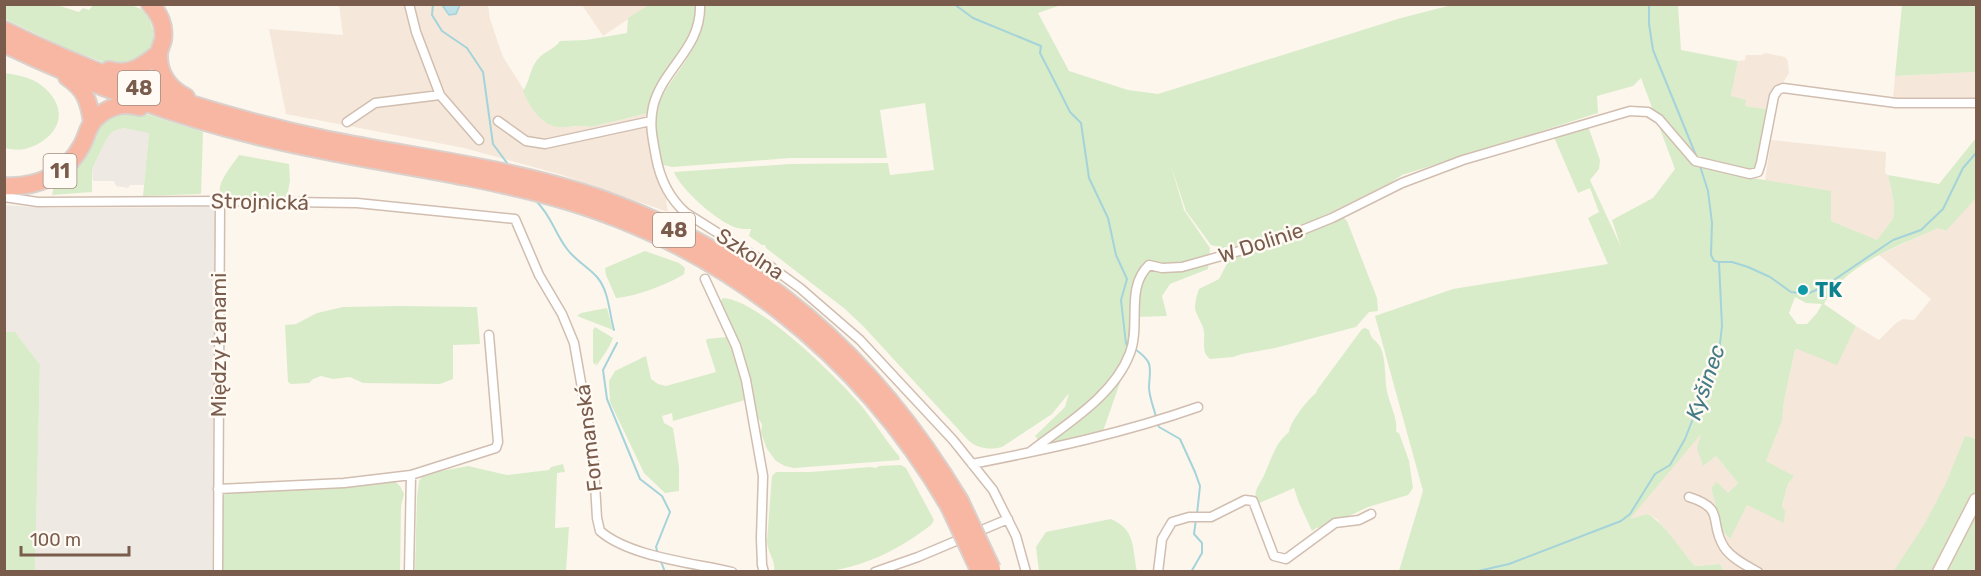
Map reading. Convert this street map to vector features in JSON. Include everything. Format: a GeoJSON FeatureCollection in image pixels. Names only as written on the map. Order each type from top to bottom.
{"type":"FeatureCollection","features":[{"type":"Feature","properties":{"kind":"highway"},"geometry":{"type":"LineString","coordinates":[[150,4],[162,23],[163,36],[159,53],[162,71],[171,88],[225,115]]}},
{"type":"Feature","properties":{"kind":"highway"},"geometry":{"type":"LineString","coordinates":[[4,30],[54,60],[83,90],[89,102],[92,122],[112,107],[125,104],[193,118]]}},
{"type":"Feature","properties":{"kind":"highway","name":"48"},"geometry":{"type":"LineString","coordinates":[[4,44],[225,115],[319,137],[477,167],[546,183],[615,204],[692,239],[731,261],[779,293],[848,353],[908,421],[989,571]]}},
{"type":"Feature","properties":{"kind":"highway"},"geometry":{"type":"LineString","coordinates":[[54,60],[127,72],[134,71],[159,53]]}},
{"type":"Feature","properties":{"kind":"highway","name":"48"},"geometry":{"type":"LineString","coordinates":[[54,60],[122,94],[193,118],[304,147],[492,182],[548,195],[624,220],[676,243],[758,293],[821,344],[891,419],[954,504]]}},
{"type":"Feature","properties":{"kind":"highway","name":"11"},"geometry":{"type":"LineString","coordinates":[[4,186],[33,184],[54,176],[78,153],[92,122]]}},
{"type":"Feature","properties":{"kind":"street"},"geometry":{"type":"LineString","coordinates":[[409,4],[416,32],[440,95],[479,140]]}},
{"type":"Feature","properties":{"kind":"street","name":"Szkolna"},"geometry":{"type":"LineString","coordinates":[[700,4],[700,20],[695,36],[655,99],[651,121],[661,177],[679,207],[767,264],[828,311],[891,372],[993,490],[1016,536],[1026,572]]}},
{"type":"Feature","properties":{"kind":"street","name":"W Dolinie"},"geometry":{"type":"LineString","coordinates":[[1030,452],[1090,405],[1113,383],[1134,341],[1136,288],[1140,274],[1149,265],[1162,268],[1182,267],[1275,241],[1332,218],[1402,183],[1463,160],[1630,111],[1648,112],[1659,119],[1698,161],[1750,174],[1758,172],[1774,96],[1778,90],[1783,88],[1896,103],[1977,103]]}},
{"type":"Feature","properties":{"kind":"street"},"geometry":{"type":"LineString","coordinates":[[347,122],[375,103],[440,95]]}},
{"type":"Feature","properties":{"kind":"street"},"geometry":{"type":"LineString","coordinates":[[498,121],[526,141],[545,144],[651,121]]}},
{"type":"Feature","properties":{"kind":"street","name":"Strojnická"},"geometry":{"type":"LineString","coordinates":[[4,197],[38,202],[357,203],[515,219]]}},
{"type":"Feature","properties":{"kind":"street","name":"Między Łanami"},"geometry":{"type":"LineString","coordinates":[[218,572],[220,201]]}},
{"type":"Feature","properties":{"kind":"street","name":"Formanská"},"geometry":{"type":"LineString","coordinates":[[515,219],[539,275],[562,314],[574,343],[593,450],[597,518],[600,531],[623,545],[659,556],[732,572]]}},
{"type":"Feature","properties":{"kind":"street"},"geometry":{"type":"LineString","coordinates":[[705,279],[736,346],[746,380],[763,476],[761,569]]}},
{"type":"Feature","properties":{"kind":"street"},"geometry":{"type":"LineString","coordinates":[[218,489],[344,483],[411,475],[496,448],[498,442],[489,335]]}},
{"type":"Feature","properties":{"kind":"street"},"geometry":{"type":"LineString","coordinates":[[972,464],[1095,438],[1157,422],[1198,407]]}},
{"type":"Feature","properties":{"kind":"street"},"geometry":{"type":"LineString","coordinates":[[409,572],[411,475]]}},
{"type":"Feature","properties":{"kind":"street"},"geometry":{"type":"LineString","coordinates":[[1689,497],[1708,504],[1714,512],[1720,540],[1726,550],[1758,572]]}},
{"type":"Feature","properties":{"kind":"street"},"geometry":{"type":"LineString","coordinates":[[1158,572],[1162,539],[1172,522],[1189,517],[1211,517],[1245,500],[1253,501],[1274,556],[1286,559],[1335,523],[1359,520],[1371,514]]}},
{"type":"Feature","properties":{"kind":"street"},"geometry":{"type":"LineString","coordinates":[[1939,572],[1977,500]]}},
{"type":"Feature","properties":{"kind":"street"},"geometry":{"type":"LineString","coordinates":[[874,572],[918,557],[1008,519]]}},
{"type":"Feature","properties":{"kind":"shaded area"},"geometry":{"type":"Polygon","coordinates":[[[339,5],[488,5],[490,19],[503,57],[524,90],[526,98],[543,121],[574,127],[582,124],[591,127],[648,113],[654,127],[668,212],[559,174],[464,148],[286,114],[269,29],[343,35],[339,5]]]}},
{"type":"Feature","properties":{"kind":"shaded area"},"geometry":{"type":"Polygon","coordinates":[[[582,5],[649,5],[603,36],[582,5]]]}},
{"type":"Feature","properties":{"kind":"shaded area"},"geometry":{"type":"Polygon","coordinates":[[[1765,53],[1785,57],[1789,73],[1766,109],[1745,106],[1731,96],[1738,61],[1745,60],[1746,55],[1765,53]]]}},
{"type":"Feature","properties":{"kind":"shaded area"},"geometry":{"type":"Polygon","coordinates":[[[1976,72],[1976,98],[1893,98],[1895,76],[1976,72]]]}},
{"type":"Feature","properties":{"kind":"shaded area"},"geometry":{"type":"Polygon","coordinates":[[[123,128],[149,132],[144,185],[130,185],[128,188],[116,186],[114,181],[93,181],[92,169],[106,140],[112,132],[123,128]]]}},
{"type":"Feature","properties":{"kind":"shaded area"},"geometry":{"type":"Polygon","coordinates":[[[1771,140],[1886,152],[1885,173],[1888,175],[1894,203],[1893,219],[1877,241],[1831,221],[1765,180],[1771,140]]]}},
{"type":"Feature","properties":{"kind":"shaded area"},"geometry":{"type":"Polygon","coordinates":[[[1976,198],[1976,507],[1943,571],[1724,571],[1720,564],[1695,566],[1657,519],[1647,514],[1629,520],[1703,431],[1703,465],[1716,456],[1738,483],[1728,493],[1711,488],[1723,532],[1729,539],[1747,505],[1782,507],[1788,484],[1793,476],[1766,461],[1782,421],[1795,350],[1849,340],[1856,326],[1879,340],[1903,319],[1914,320],[1931,299],[1879,255],[1939,227],[1944,231],[1976,198]]]}},
{"type":"Feature","properties":{"kind":"shaded area"},"geometry":{"type":"Polygon","coordinates":[[[4,205],[50,208],[216,207],[212,571],[35,571],[40,366],[16,333],[5,332],[4,205]]]}},
{"type":"Feature","properties":{"kind":"green space"},"geometry":{"type":"Polygon","coordinates":[[[4,5],[57,5],[79,12],[83,8],[89,10],[93,5],[131,5],[141,9],[149,18],[153,30],[153,41],[148,52],[130,64],[108,64],[68,49],[5,19],[4,5]]]}},
{"type":"Feature","properties":{"kind":"green space"},"geometry":{"type":"Polygon","coordinates":[[[649,5],[693,5],[696,7],[692,32],[653,98],[648,113],[591,127],[558,127],[541,119],[523,91],[534,64],[540,57],[560,41],[586,40],[627,33],[628,18],[649,5]]]}},
{"type":"Feature","properties":{"kind":"green space"},"geometry":{"type":"Polygon","coordinates":[[[705,5],[1061,5],[1038,13],[1069,71],[1128,90],[1158,94],[1401,18],[1452,5],[1678,5],[1681,50],[1738,61],[1731,96],[1746,100],[1745,106],[1766,109],[1756,170],[1740,176],[1831,191],[1831,221],[1877,240],[1893,219],[1894,203],[1888,175],[1939,184],[1976,138],[1976,198],[1946,231],[1938,228],[1875,257],[1846,277],[1834,290],[1824,304],[1856,326],[1837,365],[1795,350],[1782,421],[1766,461],[1794,476],[1788,484],[1782,506],[1785,511],[1784,523],[1747,505],[1730,539],[1723,532],[1711,488],[1717,482],[1728,493],[1738,483],[1716,456],[1703,466],[1697,448],[1701,434],[1630,519],[1647,514],[1666,530],[1695,566],[1720,564],[1724,571],[1399,571],[1423,491],[1375,316],[1453,289],[1608,264],[1588,218],[1599,212],[1590,188],[1578,193],[1553,135],[1588,126],[1600,160],[1599,169],[1590,180],[1621,247],[1612,220],[1653,198],[1675,169],[1641,78],[1633,86],[1597,96],[1598,113],[1402,175],[1315,220],[1241,245],[1223,248],[1211,245],[1186,211],[1171,166],[1184,210],[1210,248],[1208,269],[1170,284],[1162,296],[1167,316],[1136,317],[1126,366],[1103,431],[1043,446],[1035,436],[1065,407],[1069,393],[1052,414],[1002,447],[989,449],[969,441],[845,309],[765,245],[749,236],[751,229],[729,225],[711,213],[692,196],[674,172],[790,164],[888,163],[890,175],[934,170],[925,103],[880,110],[887,158],[790,158],[672,167],[660,164],[654,132],[656,111],[670,83],[690,54],[704,23],[705,5]],[[1795,297],[1789,313],[1797,324],[1807,324],[1822,304],[1806,303],[1795,297]]]}},
{"type":"Feature","properties":{"kind":"green space"},"geometry":{"type":"Polygon","coordinates":[[[1902,5],[1976,5],[1976,72],[1895,76],[1902,5]]]}},
{"type":"Feature","properties":{"kind":"green space"},"geometry":{"type":"Polygon","coordinates":[[[5,73],[37,82],[49,92],[58,108],[59,116],[53,132],[46,139],[28,148],[17,150],[5,148],[5,73]]]}},
{"type":"Feature","properties":{"kind":"green space"},"geometry":{"type":"Polygon","coordinates":[[[130,109],[203,132],[201,194],[143,196],[149,133],[123,128],[112,132],[106,140],[92,169],[92,192],[52,195],[54,185],[72,168],[95,131],[111,114],[130,109]]]}},
{"type":"Feature","properties":{"kind":"green space"},"geometry":{"type":"Polygon","coordinates":[[[239,155],[289,164],[290,181],[287,196],[221,196],[222,181],[239,155]]]}},
{"type":"Feature","properties":{"kind":"green space"},"geometry":{"type":"Polygon","coordinates":[[[1344,218],[1377,298],[1378,311],[1369,312],[1356,327],[1275,348],[1233,357],[1210,359],[1204,350],[1204,332],[1195,308],[1199,289],[1219,279],[1230,258],[1344,218]]]}},
{"type":"Feature","properties":{"kind":"green space"},"geometry":{"type":"Polygon","coordinates":[[[645,251],[679,263],[685,268],[684,274],[651,289],[616,298],[605,268],[645,251]]]}},
{"type":"Feature","properties":{"kind":"green space"},"geometry":{"type":"Polygon","coordinates":[[[723,298],[738,302],[756,312],[777,326],[818,361],[863,408],[900,460],[794,468],[776,461],[767,449],[761,433],[762,424],[756,415],[745,362],[719,303],[723,298]]]}},
{"type":"Feature","properties":{"kind":"green space"},"geometry":{"type":"Polygon","coordinates":[[[343,307],[477,307],[480,344],[453,345],[453,379],[440,384],[363,383],[350,377],[333,379],[321,376],[309,383],[291,384],[288,382],[285,325],[296,324],[317,313],[343,307]]]}},
{"type":"Feature","properties":{"kind":"green space"},"geometry":{"type":"Polygon","coordinates":[[[607,308],[613,330],[577,316],[581,313],[607,308]]]}},
{"type":"Feature","properties":{"kind":"green space"},"geometry":{"type":"Polygon","coordinates":[[[595,327],[613,338],[596,367],[597,362],[595,365],[593,362],[593,330],[595,327]]]}},
{"type":"Feature","properties":{"kind":"green space"},"geometry":{"type":"Polygon","coordinates":[[[1365,328],[1369,330],[1382,350],[1387,390],[1395,418],[1396,432],[1399,433],[1409,461],[1413,488],[1408,495],[1368,507],[1326,527],[1312,531],[1294,488],[1257,504],[1256,491],[1277,446],[1289,432],[1304,405],[1316,393],[1365,328]]]}},
{"type":"Feature","properties":{"kind":"green space"},"geometry":{"type":"Polygon","coordinates":[[[4,332],[15,332],[40,365],[35,571],[5,571],[4,332]]]}},
{"type":"Feature","properties":{"kind":"green space"},"geometry":{"type":"Polygon","coordinates":[[[726,337],[738,358],[745,400],[673,421],[672,413],[662,416],[664,423],[673,428],[679,467],[679,491],[665,493],[644,473],[610,402],[609,381],[615,371],[646,356],[651,379],[666,386],[716,372],[706,341],[726,337]]]}},
{"type":"Feature","properties":{"kind":"green space"},"geometry":{"type":"Polygon","coordinates":[[[1965,436],[1976,439],[1976,491],[1935,571],[1893,572],[1924,525],[1946,483],[1965,436]]]}},
{"type":"Feature","properties":{"kind":"green space"},"geometry":{"type":"Polygon","coordinates":[[[563,464],[565,472],[557,473],[555,528],[569,527],[566,571],[415,571],[417,497],[419,481],[422,477],[468,466],[507,475],[549,470],[551,467],[563,464]]]}},
{"type":"Feature","properties":{"kind":"green space"},"geometry":{"type":"Polygon","coordinates":[[[901,465],[906,468],[934,520],[931,525],[896,548],[858,565],[823,572],[774,571],[774,563],[767,541],[772,476],[776,472],[811,472],[901,465]]]}},
{"type":"Feature","properties":{"kind":"green space"},"geometry":{"type":"Polygon","coordinates":[[[393,480],[404,494],[401,506],[400,571],[220,572],[222,498],[226,493],[312,489],[393,480]]]}},
{"type":"Feature","properties":{"kind":"green space"},"geometry":{"type":"Polygon","coordinates":[[[1976,507],[1976,571],[1943,571],[1976,507]]]}},
{"type":"Feature","properties":{"kind":"green space"},"geometry":{"type":"Polygon","coordinates":[[[1111,519],[1125,528],[1132,540],[1137,571],[1039,571],[1036,547],[1046,532],[1111,519]]]}},
{"type":"Feature","properties":{"kind":"water"},"geometry":{"type":"Polygon","coordinates":[[[442,5],[460,5],[456,14],[449,15],[442,5]]]}},
{"type":"Feature","properties":{"kind":"waterway"},"geometry":{"type":"LineString","coordinates":[[433,4],[432,15],[442,31],[467,48],[483,72],[493,144],[507,163]]}},
{"type":"Feature","properties":{"kind":"waterway"},"geometry":{"type":"LineString","coordinates":[[954,4],[973,18],[1041,46],[1040,53],[1070,112],[1081,123],[1089,178],[1108,218],[1116,255],[1127,279],[1121,300],[1126,344],[1130,346]]}},
{"type":"Feature","properties":{"kind":"waterway","name":"Kyšinec"},"geometry":{"type":"LineString","coordinates":[[1649,4],[1653,50],[1697,158]]}},
{"type":"Feature","properties":{"kind":"waterway"},"geometry":{"type":"LineString","coordinates":[[1719,262],[1732,262],[1748,267],[1770,277],[1791,292],[1807,294],[1825,286],[1893,240],[1921,230],[1943,209],[1963,168],[1976,153]]}},
{"type":"Feature","properties":{"kind":"waterway","name":"Kyšinec"},"geometry":{"type":"LineString","coordinates":[[1474,572],[1509,564],[1621,521],[1630,514],[1655,474],[1670,465],[1685,439],[1719,352],[1722,326],[1719,262],[1714,261],[1711,255],[1712,223],[1708,191],[1700,166]]}},
{"type":"Feature","properties":{"kind":"waterway"},"geometry":{"type":"LineString","coordinates":[[537,202],[567,249],[601,283],[614,330]]}},
{"type":"Feature","properties":{"kind":"waterway"},"geometry":{"type":"LineString","coordinates":[[617,343],[603,370],[607,399],[640,479],[662,496],[670,512],[656,547],[658,554]]}},
{"type":"Feature","properties":{"kind":"waterway"},"geometry":{"type":"LineString","coordinates":[[1135,349],[1150,365],[1149,391],[1156,417]]}},
{"type":"Feature","properties":{"kind":"waterway"},"geometry":{"type":"LineString","coordinates":[[1157,422],[1159,427],[1180,439],[1195,472],[1200,486],[1197,514]]}},
{"type":"Feature","properties":{"kind":"waterway"},"geometry":{"type":"LineString","coordinates":[[1191,572],[1202,553],[1202,543],[1194,534],[1196,519]]}},
{"type":"Feature","properties":{"kind":"waterway"},"geometry":{"type":"LineString","coordinates":[[660,559],[665,572]]}},
{"type":"Feature","properties":{"kind":"place","name":"TK"},"geometry":{"type":"Point","coordinates":[1803,290]}}]}
